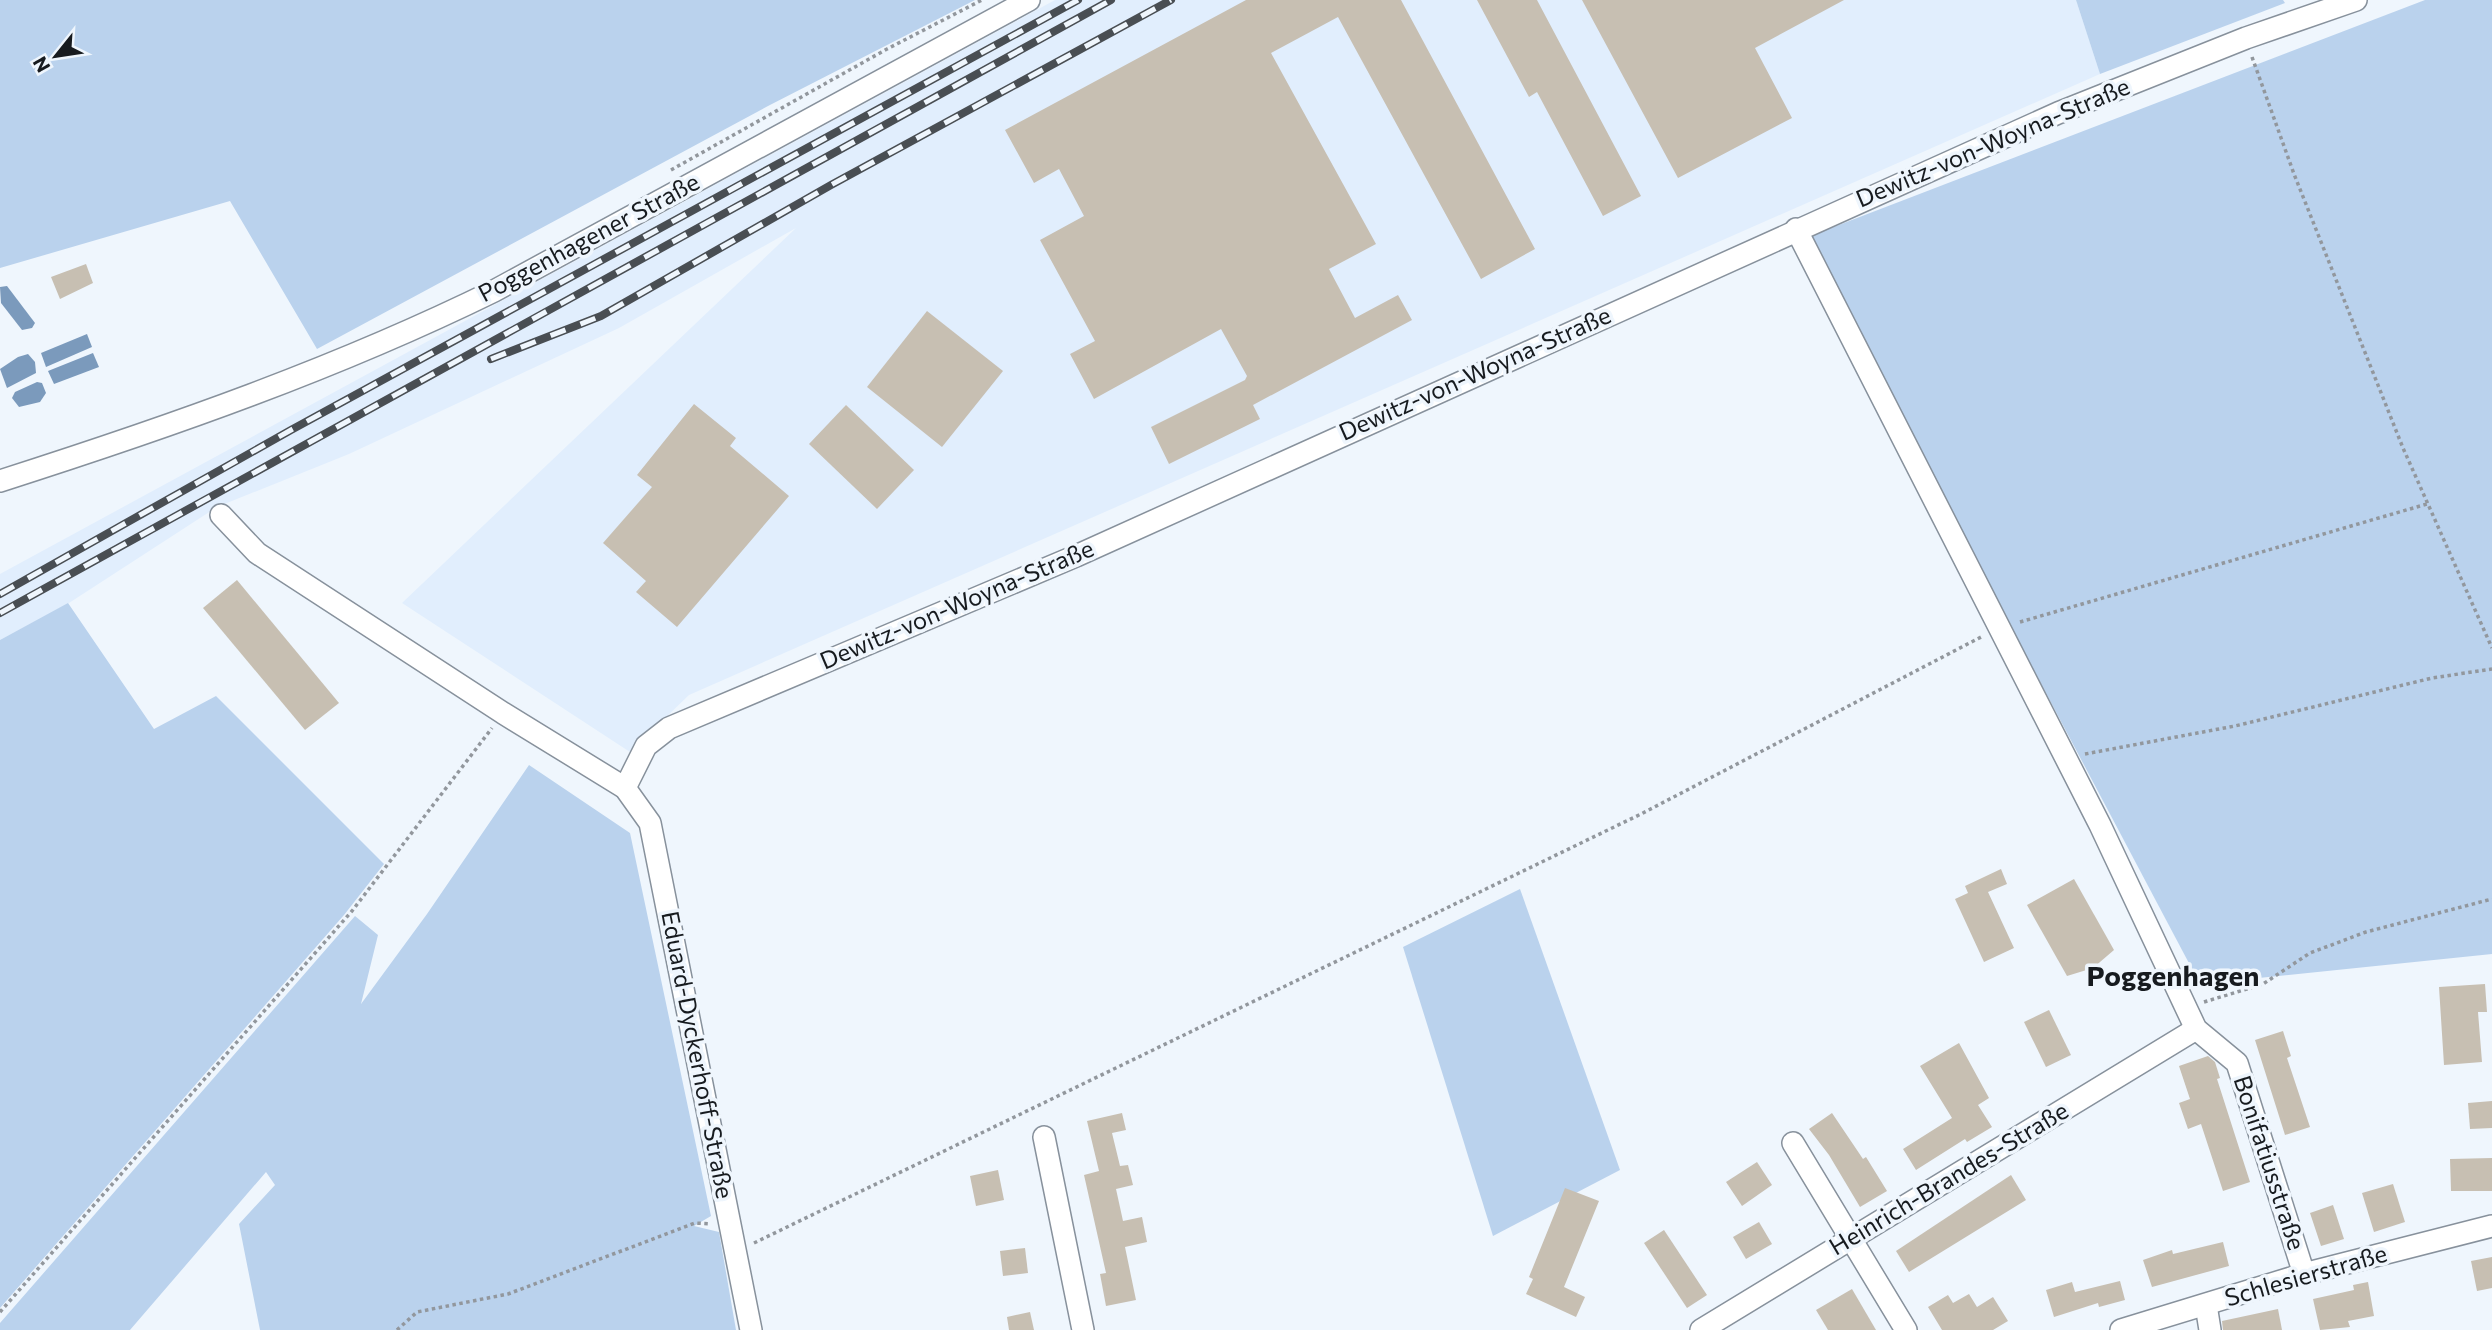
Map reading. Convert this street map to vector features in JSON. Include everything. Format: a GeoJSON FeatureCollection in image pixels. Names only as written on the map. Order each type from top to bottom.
{"type":"FeatureCollection","features":[{"type":"Feature","properties":{"kind":"street","name":"Poggenhagener Straße"},"geometry":{"type":"LineString","coordinates":[[0,481],[132,439],[323,369],[410,332],[494,290],[1029,0]]}},
{"type":"Feature","properties":{"kind":"street","name":"Dewitz-von-Woyna-Straße"},"geometry":{"type":"LineString","coordinates":[[625,788],[646,746],[668,728],[1076,555],[2058,113],[2246,38],[2356,0]]}},
{"type":"Feature","properties":{"kind":"street"},"geometry":{"type":"LineString","coordinates":[[1796,229],[2100,825],[2196,1028]]}},
{"type":"Feature","properties":{"kind":"street"},"geometry":{"type":"LineString","coordinates":[[221,515],[257,554],[503,713],[625,788]]}},
{"type":"Feature","properties":{"kind":"street","name":"Eduard-Dyckerhoff-Straße"},"geometry":{"type":"LineString","coordinates":[[625,788],[650,823],[751,1330]]}},
{"type":"Feature","properties":{"kind":"street","name":"Heinrich-Brandes-Straße"},"geometry":{"type":"LineString","coordinates":[[1701,1330],[2196,1028]]}},
{"type":"Feature","properties":{"kind":"street","name":"Bonifatiusstraße"},"geometry":{"type":"LineString","coordinates":[[2196,1028],[2236,1063],[2304,1274]]}},
{"type":"Feature","properties":{"kind":"street"},"geometry":{"type":"LineString","coordinates":[[1044,1137],[1083,1330]]}},
{"type":"Feature","properties":{"kind":"street"},"geometry":{"type":"LineString","coordinates":[[1793,1143],[1906,1330]]}},
{"type":"Feature","properties":{"kind":"street","name":"Schlesierstraße"},"geometry":{"type":"LineString","coordinates":[[2121,1330],[2304,1274],[2492,1226]]}},
{"type":"Feature","properties":{"kind":"street"},"geometry":{"type":"LineString","coordinates":[[2206,1304],[2210,1330]]}},
{"type":"Feature","properties":{"kind":"path"},"geometry":{"type":"LineString","coordinates":[[671,171],[875,55],[982,0]]}},
{"type":"Feature","properties":{"kind":"path"},"geometry":{"type":"LineString","coordinates":[[2246,38],[2294,174],[2427,504],[2492,648]]}},
{"type":"Feature","properties":{"kind":"path"},"geometry":{"type":"LineString","coordinates":[[736,1252],[1641,814],[1999,628],[2427,504]]}},
{"type":"Feature","properties":{"kind":"path"},"geometry":{"type":"LineString","coordinates":[[2065,758],[2235,726],[2432,678],[2492,669]]}},
{"type":"Feature","properties":{"kind":"path"},"geometry":{"type":"LineString","coordinates":[[0,1312],[352,911],[503,713]]}},
{"type":"Feature","properties":{"kind":"path"},"geometry":{"type":"LineString","coordinates":[[2186,1008],[2263,984],[2310,953],[2366,932],[2492,898]]}},
{"type":"Feature","properties":{"kind":"path"},"geometry":{"type":"LineString","coordinates":[[397,1330],[417,1312],[508,1294],[695,1223],[731,1226]]}},
{"type":"Feature","properties":{"kind":"shaded area"},"geometry":{"type":"Polygon","coordinates":[[[0,0],[975,0],[768,106],[317,349],[230,201],[0,268],[0,0]]]}},
{"type":"Feature","properties":{"kind":"shaded area"},"geometry":{"type":"Polygon","coordinates":[[[1055,0],[2076,0],[2100,74],[689,695],[630,752],[402,603],[796,228],[619,328],[349,454],[217,507],[69,603],[0,640],[0,574],[1055,0]]]}},
{"type":"Feature","properties":{"kind":"shaded area"},"geometry":{"type":"Polygon","coordinates":[[[2076,0],[2283,0],[2285,3],[2100,74],[2076,0]]]}},
{"type":"Feature","properties":{"kind":"shaded area"},"geometry":{"type":"Polygon","coordinates":[[[2425,0],[2492,0],[2492,954],[2200,984],[1805,238],[2425,0]]]}},
{"type":"Feature","properties":{"kind":"shaded area"},"geometry":{"type":"Polygon","coordinates":[[[7,286],[35,323],[32,328],[22,330],[1,303],[0,287],[7,286]]]}},
{"type":"Feature","properties":{"kind":"shaded area"},"geometry":{"type":"Polygon","coordinates":[[[87,334],[92,347],[46,367],[41,353],[87,334]]]}},
{"type":"Feature","properties":{"kind":"shaded area"},"geometry":{"type":"Polygon","coordinates":[[[93,353],[99,367],[54,384],[48,371],[93,353]]]}},
{"type":"Feature","properties":{"kind":"shaded area"},"geometry":{"type":"Polygon","coordinates":[[[28,354],[35,362],[36,373],[7,388],[0,369],[28,354]]]}},
{"type":"Feature","properties":{"kind":"shaded area"},"geometry":{"type":"Polygon","coordinates":[[[37,382],[42,383],[46,393],[40,402],[19,407],[12,398],[15,392],[37,382]]]}},
{"type":"Feature","properties":{"kind":"shaded area"},"geometry":{"type":"Polygon","coordinates":[[[68,603],[154,729],[216,696],[384,864],[344,915],[0,1308],[0,640],[68,603]]]}},
{"type":"Feature","properties":{"kind":"shaded area"},"geometry":{"type":"Polygon","coordinates":[[[529,765],[630,833],[711,1216],[694,1226],[719,1232],[736,1330],[260,1330],[239,1224],[275,1185],[266,1172],[130,1330],[0,1330],[0,1323],[355,916],[378,935],[361,1004],[427,914],[529,765]]]}},
{"type":"Feature","properties":{"kind":"shaded area"},"geometry":{"type":"Polygon","coordinates":[[[1520,889],[1620,1170],[1493,1236],[1403,947],[1520,889]]]}},
{"type":"Feature","properties":{"kind":"building"},"geometry":{"type":"Polygon","coordinates":[[[1246,0],[1401,0],[1535,249],[1481,279],[1338,17],[1271,53],[1376,244],[1329,269],[1355,318],[1398,295],[1412,320],[1253,405],[1260,419],[1169,464],[1151,427],[1245,380],[1247,376],[1221,329],[1094,399],[1070,354],[1095,341],[1040,240],[1084,216],[1059,169],[1034,183],[1005,130],[1246,0]]]}},
{"type":"Feature","properties":{"kind":"building"},"geometry":{"type":"Polygon","coordinates":[[[1477,0],[1537,0],[1641,196],[1603,216],[1537,92],[1529,97],[1477,0]]]}},
{"type":"Feature","properties":{"kind":"building"},"geometry":{"type":"Polygon","coordinates":[[[1582,0],[1844,0],[1755,48],[1792,118],[1678,178],[1582,0]]]}},
{"type":"Feature","properties":{"kind":"building"},"geometry":{"type":"Polygon","coordinates":[[[86,264],[93,283],[60,299],[51,277],[86,264]]]}},
{"type":"Feature","properties":{"kind":"building"},"geometry":{"type":"Polygon","coordinates":[[[927,311],[1003,371],[942,447],[867,387],[927,311]]]}},
{"type":"Feature","properties":{"kind":"building"},"geometry":{"type":"Polygon","coordinates":[[[694,404],[736,438],[730,446],[789,496],[677,627],[636,592],[646,581],[603,543],[652,487],[637,475],[694,404]]]}},
{"type":"Feature","properties":{"kind":"building"},"geometry":{"type":"Polygon","coordinates":[[[846,405],[914,470],[877,509],[809,444],[846,405]]]}},
{"type":"Feature","properties":{"kind":"building"},"geometry":{"type":"Polygon","coordinates":[[[237,580],[339,703],[305,730],[203,608],[237,580]]]}},
{"type":"Feature","properties":{"kind":"building"},"geometry":{"type":"Polygon","coordinates":[[[2001,869],[2007,884],[1988,892],[2014,948],[1984,962],[1955,899],[1968,893],[1965,886],[2001,869]]]}},
{"type":"Feature","properties":{"kind":"building"},"geometry":{"type":"Polygon","coordinates":[[[2074,879],[2114,950],[2093,968],[2067,976],[2027,905],[2074,879]]]}},
{"type":"Feature","properties":{"kind":"building"},"geometry":{"type":"Polygon","coordinates":[[[2485,984],[2487,1012],[2478,1012],[2482,1062],[2444,1065],[2439,987],[2485,984]]]}},
{"type":"Feature","properties":{"kind":"building"},"geometry":{"type":"Polygon","coordinates":[[[2049,1010],[2071,1055],[2046,1067],[2024,1022],[2049,1010]]]}},
{"type":"Feature","properties":{"kind":"building"},"geometry":{"type":"Polygon","coordinates":[[[2283,1031],[2291,1056],[2287,1058],[2310,1127],[2285,1135],[2255,1040],[2283,1031]]]}},
{"type":"Feature","properties":{"kind":"building"},"geometry":{"type":"Polygon","coordinates":[[[1959,1043],[1989,1098],[1978,1105],[1992,1127],[1967,1142],[1965,1139],[1916,1170],[1903,1149],[1952,1118],[1920,1066],[1959,1043]]]}},
{"type":"Feature","properties":{"kind":"building"},"geometry":{"type":"Polygon","coordinates":[[[2208,1056],[2215,1062],[2220,1078],[2217,1079],[2250,1182],[2223,1191],[2201,1124],[2188,1129],[2179,1103],[2190,1099],[2179,1066],[2208,1056]]]}},
{"type":"Feature","properties":{"kind":"building"},"geometry":{"type":"Polygon","coordinates":[[[2492,1101],[2492,1128],[2470,1129],[2468,1103],[2492,1101]]]}},
{"type":"Feature","properties":{"kind":"building"},"geometry":{"type":"Polygon","coordinates":[[[1122,1113],[1126,1130],[1112,1133],[1120,1166],[1128,1165],[1133,1185],[1116,1189],[1123,1221],[1142,1217],[1147,1242],[1125,1247],[1136,1300],[1106,1306],[1100,1274],[1106,1273],[1084,1175],[1099,1171],[1087,1121],[1122,1113]]]}},
{"type":"Feature","properties":{"kind":"building"},"geometry":{"type":"Polygon","coordinates":[[[1832,1113],[1863,1159],[1866,1157],[1887,1191],[1860,1207],[1829,1155],[1809,1129],[1832,1113]]]}},
{"type":"Feature","properties":{"kind":"building"},"geometry":{"type":"Polygon","coordinates":[[[2492,1158],[2492,1191],[2451,1191],[2450,1159],[2492,1158]]]}},
{"type":"Feature","properties":{"kind":"building"},"geometry":{"type":"Polygon","coordinates":[[[1757,1162],[1772,1185],[1742,1206],[1726,1182],[1757,1162]]]}},
{"type":"Feature","properties":{"kind":"building"},"geometry":{"type":"Polygon","coordinates":[[[998,1170],[1004,1200],[976,1206],[970,1176],[998,1170]]]}},
{"type":"Feature","properties":{"kind":"building"},"geometry":{"type":"Polygon","coordinates":[[[2011,1175],[2026,1200],[1909,1272],[1896,1251],[2011,1175]]]}},
{"type":"Feature","properties":{"kind":"building"},"geometry":{"type":"Polygon","coordinates":[[[2393,1184],[2405,1222],[2374,1232],[2362,1193],[2393,1184]]]}},
{"type":"Feature","properties":{"kind":"building"},"geometry":{"type":"Polygon","coordinates":[[[1565,1188],[1599,1201],[1564,1287],[1585,1297],[1576,1317],[1526,1294],[1533,1279],[1529,1277],[1565,1188]]]}},
{"type":"Feature","properties":{"kind":"building"},"geometry":{"type":"Polygon","coordinates":[[[2333,1205],[2344,1239],[2321,1246],[2310,1213],[2333,1205]]]}},
{"type":"Feature","properties":{"kind":"building"},"geometry":{"type":"Polygon","coordinates":[[[1759,1222],[1772,1244],[1746,1259],[1733,1237],[1759,1222]]]}},
{"type":"Feature","properties":{"kind":"building"},"geometry":{"type":"Polygon","coordinates":[[[1664,1230],[1707,1295],[1687,1308],[1644,1243],[1664,1230]]]}},
{"type":"Feature","properties":{"kind":"building"},"geometry":{"type":"Polygon","coordinates":[[[2223,1242],[2229,1266],[2152,1287],[2143,1260],[2172,1250],[2173,1254],[2223,1242]]]}},
{"type":"Feature","properties":{"kind":"building"},"geometry":{"type":"Polygon","coordinates":[[[1025,1248],[1028,1273],[1003,1276],[1000,1251],[1025,1248]]]}},
{"type":"Feature","properties":{"kind":"building"},"geometry":{"type":"Polygon","coordinates":[[[2492,1257],[2492,1288],[2477,1291],[2471,1261],[2492,1257]]]}},
{"type":"Feature","properties":{"kind":"building"},"geometry":{"type":"Polygon","coordinates":[[[2120,1281],[2125,1300],[2099,1307],[2098,1303],[2054,1317],[2046,1290],[2072,1282],[2075,1292],[2120,1281]]]}},
{"type":"Feature","properties":{"kind":"building"},"geometry":{"type":"Polygon","coordinates":[[[2368,1282],[2374,1316],[2348,1321],[2350,1327],[2320,1330],[2313,1299],[2354,1290],[2353,1285],[2368,1282]]]}},
{"type":"Feature","properties":{"kind":"building"},"geometry":{"type":"Polygon","coordinates":[[[1852,1289],[1876,1330],[1828,1330],[1816,1310],[1852,1289]]]}},
{"type":"Feature","properties":{"kind":"building"},"geometry":{"type":"Polygon","coordinates":[[[1969,1294],[1977,1307],[1993,1297],[2008,1321],[1993,1330],[1942,1330],[1928,1307],[1948,1295],[1953,1303],[1969,1294]]]}},
{"type":"Feature","properties":{"kind":"building"},"geometry":{"type":"Polygon","coordinates":[[[2278,1309],[2282,1330],[2223,1330],[2222,1321],[2278,1309]]]}},
{"type":"Feature","properties":{"kind":"building"},"geometry":{"type":"Polygon","coordinates":[[[1030,1312],[1034,1330],[1009,1330],[1007,1317],[1030,1312]]]}},
{"type":"Feature","properties":{"kind":"railway"},"geometry":{"type":"LineString","coordinates":[[0,594],[291,430],[1078,0]]}},
{"type":"Feature","properties":{"kind":"railway"},"geometry":{"type":"LineString","coordinates":[[0,613],[1111,0]]}},
{"type":"Feature","properties":{"kind":"railway"},"geometry":{"type":"LineString","coordinates":[[491,359],[601,316],[831,185],[1171,0]]}},
{"type":"Feature","properties":{"kind":"district","name":"Poggenhagen"},"geometry":{"type":"Point","coordinates":[2173,976]}}]}
